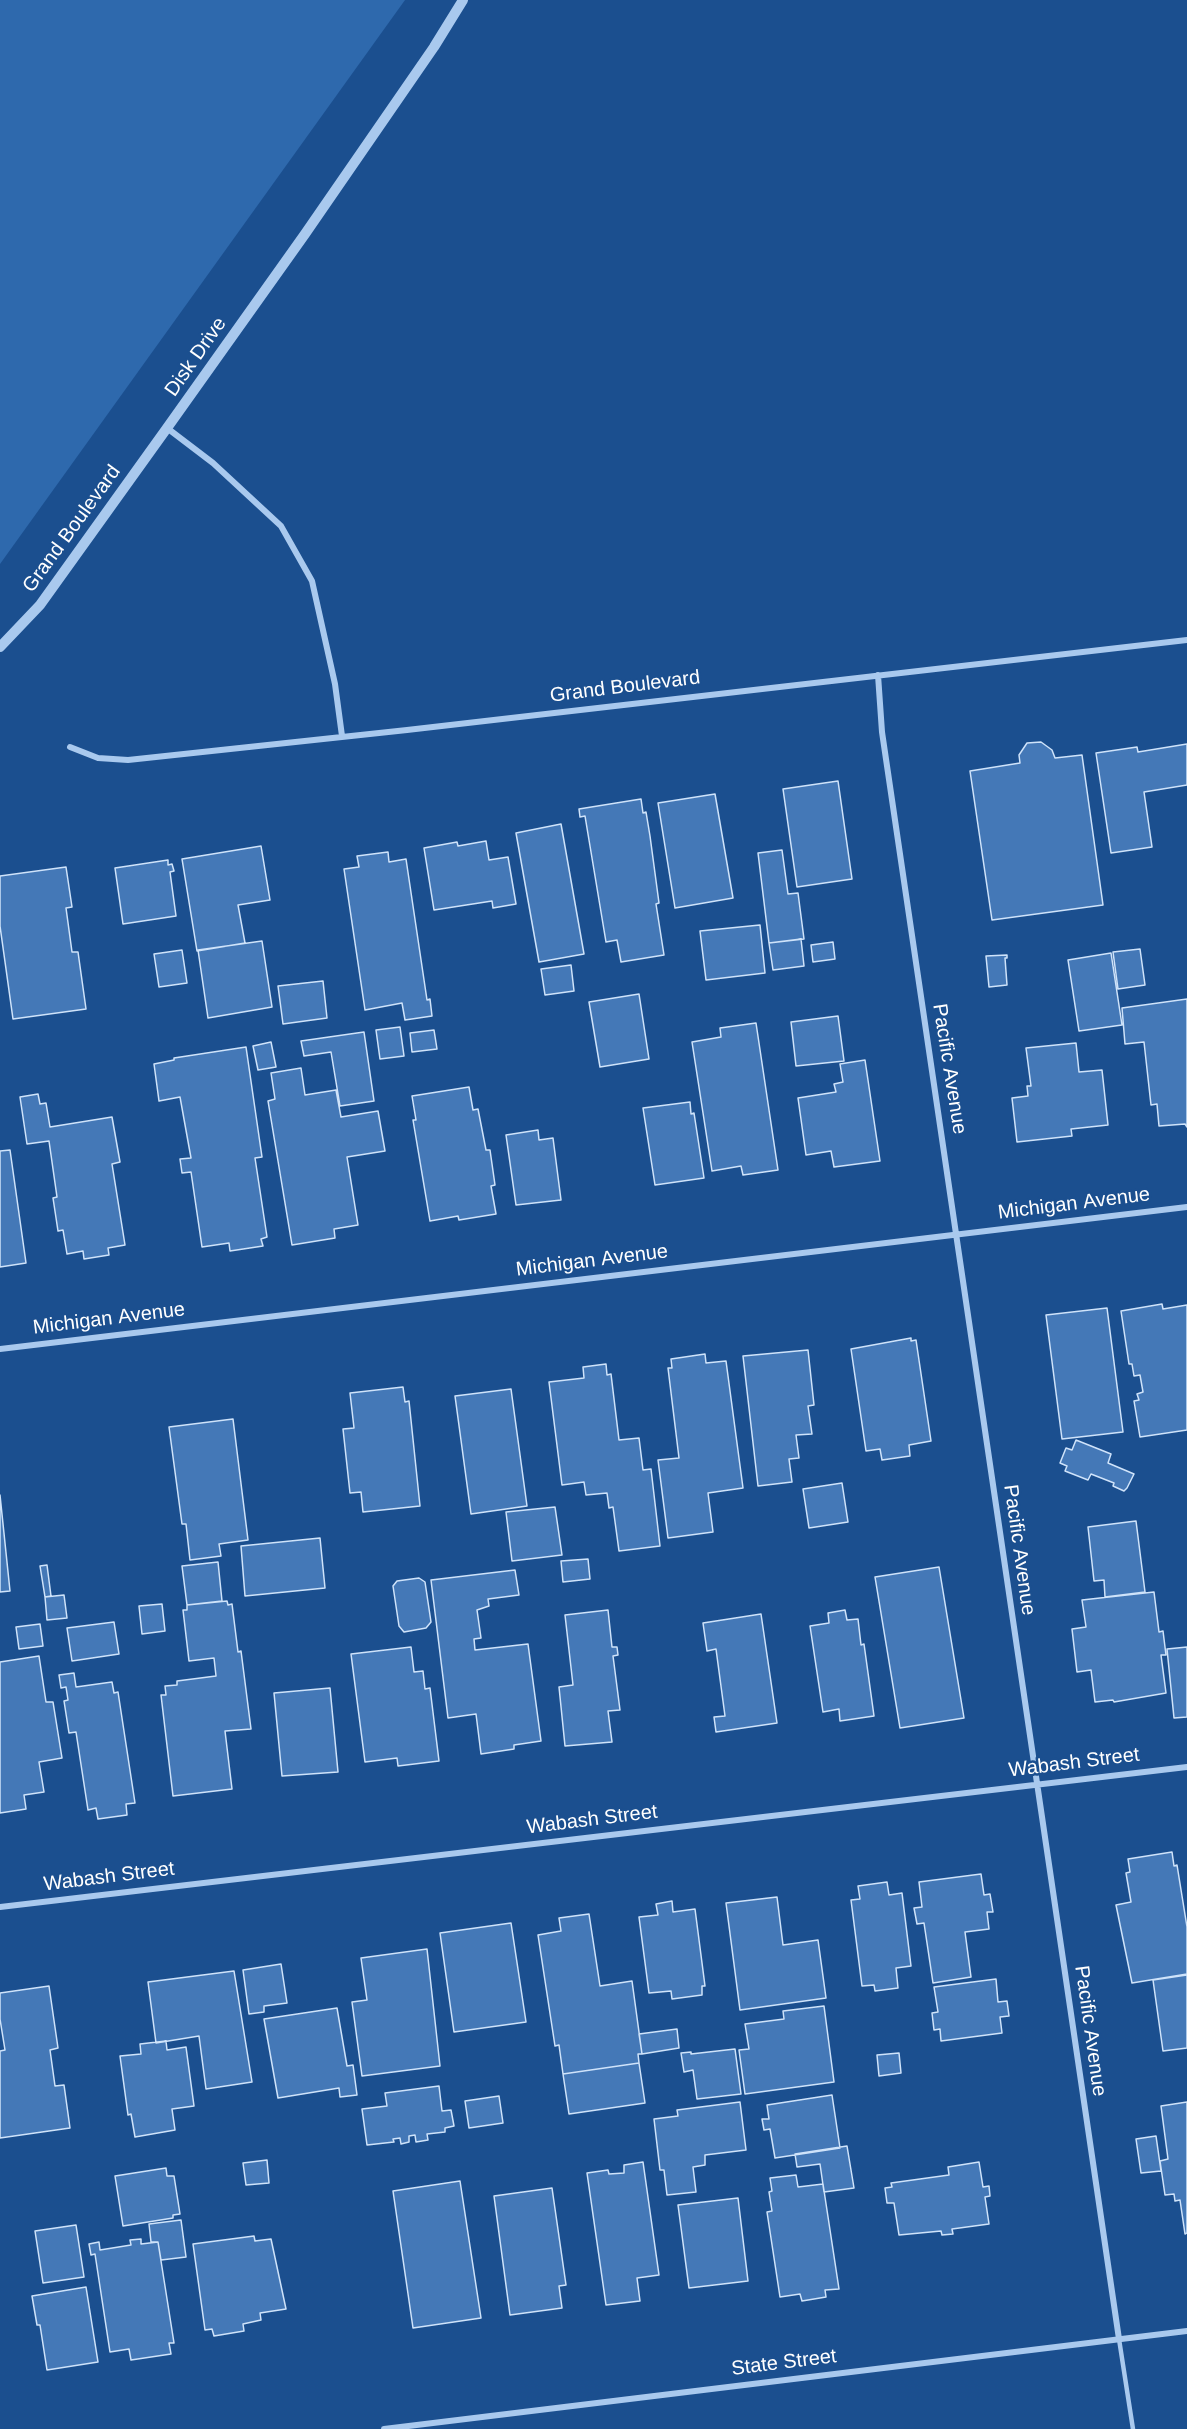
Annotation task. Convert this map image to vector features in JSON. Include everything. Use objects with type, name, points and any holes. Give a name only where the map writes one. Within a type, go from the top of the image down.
[{"type":"street","name":"Disk Drive","points":[[167,428],[305,234],[434,47],[463,0]]},
{"type":"street","name":"Grand Boulevard","points":[[0,647],[40,605],[167,428]]},
{"type":"street","points":[[167,428],[213,463],[281,526],[312,581],[335,684],[342,736]]},
{"type":"street","name":"Grand Boulevard","points":[[69,747],[98,758],[128,760],[1187,640]]},
{"type":"street","name":"Pacific Avenue","points":[[878,675],[884,744],[1119,2339]]},
{"type":"street","name":"Michigan Avenue","points":[[0,1349],[1187,1207]]},
{"type":"street","name":"Wabash Street","points":[[0,1907],[1187,1767]]},
{"type":"street","name":"State Street","points":[[384,2429],[1187,2331]]},
{"type":"lane","name":"Pacific Avenue","points":[[1119,2339],[1133,2429]]},
{"type":"shaded area","points":[[0,0],[405,0],[0,564]]},
{"type":"building","points":[[1041,742],[1052,750],[1055,758],[1082,755],[1103,905],[992,920],[970,771],[1020,763],[1019,755],[1027,743]]},
{"type":"building","points":[[1187,744],[1187,785],[1144,792],[1152,847],[1111,853],[1096,753],[1137,747],[1138,752]]},
{"type":"building","points":[[838,781],[852,879],[797,887],[783,789]]},
{"type":"building","points":[[715,794],[733,898],[675,908],[658,803]]},
{"type":"building","points":[[641,799],[650,836],[659,903],[656,904],[664,955],[621,962],[617,940],[606,942],[585,816],[580,817],[579,809]]},
{"type":"building","points":[[561,824],[584,954],[539,962],[516,833]]},
{"type":"building","points":[[486,841],[489,860],[508,857],[516,904],[493,908],[492,901],[434,910],[424,848],[457,842],[458,846]]},
{"type":"building","points":[[261,846],[270,900],[238,905],[245,943],[197,951],[182,859]]},
{"type":"building","points":[[782,850],[788,894],[798,893],[804,939],[769,943],[758,853]]},
{"type":"building","points":[[388,852],[389,862],[406,859],[427,1000],[430,999],[432,1016],[405,1020],[402,1003],[365,1010],[344,869],[359,867],[357,856]]},
{"type":"building","points":[[168,860],[168,865],[172,864],[174,871],[170,872],[176,916],[123,924],[115,868]]},
{"type":"building","points":[[66,867],[72,907],[66,908],[72,952],[78,952],[86,1009],[13,1019],[0,926],[0,876]]},
{"type":"building","points":[[760,925],[765,973],[706,980],[700,931]]},
{"type":"building","points":[[801,939],[804,966],[773,970],[769,943]]},
{"type":"building","points":[[262,941],[272,1007],[208,1018],[198,950]]},
{"type":"building","points":[[833,942],[835,959],[813,962],[811,945]]},
{"type":"building","points":[[1140,949],[1145,985],[1118,989],[1113,952]]},
{"type":"building","points":[[182,950],[187,983],[159,987],[154,954]]},
{"type":"building","points":[[1111,953],[1122,1025],[1079,1031],[1068,960]]},
{"type":"building","points":[[1007,955],[1005,958],[1007,985],[989,987],[986,956]]},
{"type":"building","points":[[571,965],[574,991],[545,995],[541,969]]},
{"type":"building","points":[[323,981],[327,1018],[283,1024],[278,986]]},
{"type":"building","points":[[639,994],[649,1059],[600,1067],[589,1002]]},
{"type":"building","points":[[1187,999],[1187,1127],[1185,1124],[1159,1126],[1157,1104],[1151,1105],[1144,1042],[1125,1044],[1122,1008]]},
{"type":"building","points":[[838,1016],[844,1061],[796,1066],[791,1022]]},
{"type":"building","points":[[756,1023],[778,1170],[743,1175],[741,1166],[712,1171],[692,1042],[721,1037],[720,1028]]},
{"type":"building","points":[[400,1027],[404,1056],[380,1059],[376,1030]]},
{"type":"building","points":[[434,1030],[437,1049],[412,1052],[410,1033]]},
{"type":"building","points":[[364,1032],[374,1101],[340,1106],[331,1052],[304,1056],[301,1041]]},
{"type":"building","points":[[271,1042],[276,1067],[258,1070],[253,1046]]},
{"type":"building","points":[[1076,1043],[1079,1072],[1102,1070],[1108,1125],[1071,1129],[1072,1136],[1017,1142],[1012,1098],[1028,1096],[1027,1086],[1031,1086],[1026,1048]]},
{"type":"building","points":[[246,1047],[262,1157],[255,1158],[267,1237],[261,1239],[263,1246],[230,1251],[229,1243],[202,1247],[191,1172],[182,1173],[180,1159],[191,1158],[180,1097],[159,1101],[154,1064],[174,1060],[174,1058]]},
{"type":"building","points":[[865,1060],[880,1161],[834,1167],[831,1151],[806,1155],[798,1098],[836,1092],[834,1084],[843,1082],[840,1064]]},
{"type":"building","points":[[301,1068],[305,1095],[336,1090],[341,1117],[378,1111],[385,1151],[347,1157],[358,1225],[334,1229],[335,1238],[292,1245],[268,1101],[275,1099],[271,1073]]},
{"type":"building","points":[[469,1087],[473,1110],[478,1109],[486,1150],[490,1150],[495,1185],[491,1186],[496,1214],[459,1220],[458,1216],[430,1221],[413,1120],[416,1120],[412,1096]]},
{"type":"building","points":[[38,1094],[40,1104],[46,1103],[50,1127],[112,1117],[120,1162],[112,1164],[125,1245],[108,1248],[109,1255],[84,1259],[83,1251],[67,1254],[63,1230],[58,1231],[53,1198],[57,1197],[49,1141],[27,1144],[20,1097]]},
{"type":"building","points":[[690,1102],[691,1114],[694,1113],[704,1178],[655,1185],[643,1108]]},
{"type":"building","points":[[538,1130],[539,1140],[553,1138],[561,1200],[516,1205],[506,1135]]},
{"type":"building","points":[[10,1150],[26,1263],[0,1267],[0,1151]]},
{"type":"building","points":[[1162,1304],[1163,1309],[1187,1305],[1187,1430],[1140,1437],[1134,1401],[1139,1400],[1137,1394],[1143,1392],[1140,1375],[1134,1376],[1132,1364],[1129,1364],[1121,1311]]},
{"type":"building","points":[[1107,1308],[1123,1432],[1062,1439],[1046,1315]]},
{"type":"building","points":[[911,1338],[911,1341],[916,1340],[931,1441],[909,1445],[910,1456],[882,1460],[880,1449],[866,1451],[851,1349]]},
{"type":"building","points":[[808,1350],[814,1405],[808,1406],[812,1434],[796,1435],[799,1458],[789,1459],[792,1482],[758,1486],[743,1356]]},
{"type":"building","points":[[705,1354],[706,1363],[726,1361],[743,1488],[708,1493],[713,1532],[668,1538],[658,1460],[679,1458],[668,1368],[672,1368],[671,1359]]},
{"type":"building","points":[[606,1364],[607,1375],[611,1374],[619,1440],[639,1438],[643,1470],[651,1469],[660,1546],[619,1551],[613,1507],[609,1508],[607,1493],[586,1495],[584,1482],[562,1485],[549,1382],[584,1378],[583,1367]]},
{"type":"building","points":[[403,1387],[405,1402],[409,1401],[420,1506],[363,1512],[361,1492],[350,1493],[343,1429],[354,1428],[350,1393]]},
{"type":"building","points":[[511,1389],[527,1506],[471,1514],[455,1396]]},
{"type":"building","points":[[233,1419],[248,1540],[219,1544],[221,1556],[190,1560],[186,1524],[182,1524],[169,1427]]},
{"type":"building","points":[[1076,1440],[1111,1454],[1108,1463],[1134,1474],[1124,1491],[1113,1486],[1114,1483],[1091,1474],[1088,1480],[1065,1471],[1067,1466],[1060,1463],[1066,1448],[1072,1450]]},
{"type":"building","points":[[842,1483],[848,1522],[809,1528],[803,1489]]},
{"type":"building","points":[[0,1495],[10,1591],[0,1592]]},
{"type":"building","points":[[555,1507],[562,1555],[512,1561],[506,1512]]},
{"type":"building","points":[[1136,1521],[1145,1592],[1105,1597],[1104,1580],[1094,1581],[1088,1527]]},
{"type":"building","points":[[320,1538],[325,1588],[245,1596],[241,1546]]},
{"type":"building","points":[[588,1559],[590,1579],[563,1582],[561,1561]]},
{"type":"building","points":[[218,1562],[222,1601],[187,1605],[182,1566]]},
{"type":"building","points":[[47,1565],[51,1596],[45,1597],[40,1566]]},
{"type":"building","points":[[939,1567],[964,1718],[900,1728],[875,1577]]},
{"type":"building","points":[[515,1570],[519,1595],[488,1599],[489,1606],[477,1610],[481,1638],[474,1639],[475,1650],[528,1644],[541,1741],[514,1745],[514,1749],[481,1754],[476,1714],[448,1718],[431,1580]]},
{"type":"building","points":[[419,1578],[425,1582],[431,1622],[426,1628],[404,1632],[399,1626],[393,1586],[397,1581]]},
{"type":"building","points":[[1154,1592],[1159,1632],[1163,1631],[1166,1655],[1161,1655],[1166,1693],[1114,1702],[1113,1700],[1095,1702],[1091,1670],[1077,1672],[1072,1629],[1086,1627],[1082,1600]]},
{"type":"building","points":[[64,1595],[67,1618],[47,1620],[45,1597]]},
{"type":"building","points":[[227,1601],[228,1605],[232,1604],[238,1652],[241,1651],[251,1729],[225,1731],[232,1789],[173,1796],[161,1695],[166,1695],[165,1686],[177,1685],[177,1681],[216,1676],[214,1658],[189,1661],[183,1610],[187,1610],[187,1605]]},
{"type":"building","points":[[162,1604],[165,1631],[142,1634],[139,1606]]},
{"type":"building","points":[[608,1610],[612,1647],[617,1647],[618,1655],[613,1656],[620,1710],[608,1711],[612,1742],[565,1746],[559,1687],[573,1685],[565,1615]]},
{"type":"building","points":[[845,1610],[847,1620],[858,1619],[861,1645],[864,1644],[874,1716],[840,1721],[839,1709],[823,1712],[810,1626],[829,1623],[828,1613]]},
{"type":"building","points":[[761,1614],[777,1723],[716,1732],[714,1717],[725,1716],[716,1649],[707,1651],[703,1623]]},
{"type":"building","points":[[114,1622],[119,1654],[72,1661],[67,1628]]},
{"type":"building","points":[[40,1624],[43,1646],[19,1649],[16,1627]]},
{"type":"building","points":[[411,1647],[414,1672],[423,1671],[425,1689],[430,1688],[439,1761],[398,1766],[397,1758],[365,1762],[351,1654]]},
{"type":"building","points":[[1187,1647],[1187,1717],[1174,1718],[1167,1649]]},
{"type":"building","points":[[39,1656],[46,1702],[53,1702],[62,1758],[39,1762],[44,1792],[24,1795],[26,1809],[0,1813],[0,1662]]},
{"type":"building","points":[[74,1673],[76,1687],[112,1682],[114,1693],[118,1692],[135,1803],[126,1804],[127,1815],[98,1819],[96,1808],[88,1810],[76,1732],[69,1733],[64,1701],[68,1700],[66,1687],[61,1688],[59,1675]]},
{"type":"building","points":[[330,1688],[338,1772],[282,1776],[274,1693]]},
{"type":"building","points":[[1172,1852],[1174,1866],[1177,1865],[1187,1927],[1187,1974],[1132,1983],[1116,1905],[1131,1902],[1126,1873],[1130,1872],[1128,1859]]},
{"type":"building","points":[[981,1874],[984,1895],[990,1894],[993,1912],[987,1912],[989,1929],[965,1932],[971,1977],[933,1983],[924,1923],[917,1924],[914,1908],[922,1907],[919,1882]]},
{"type":"building","points":[[887,1882],[889,1895],[902,1893],[911,1966],[896,1968],[898,1988],[875,1991],[874,1985],[862,1986],[851,1900],[860,1899],[858,1886]]},
{"type":"building","points":[[777,1897],[783,1945],[818,1940],[826,1998],[740,2010],[726,1903]]},
{"type":"building","points":[[672,1901],[673,1912],[695,1909],[705,1986],[702,1986],[702,1995],[672,1999],[671,1991],[649,1993],[639,1917],[658,1915],[656,1904]]},
{"type":"building","points":[[589,1914],[600,1986],[632,1981],[642,2054],[638,2054],[639,2063],[563,2074],[559,2045],[555,2046],[538,1935],[561,1931],[559,1918]]},
{"type":"building","points":[[511,1923],[526,2022],[454,2032],[440,1933]]},
{"type":"building","points":[[427,1949],[440,2066],[362,2076],[352,2002],[367,2000],[361,1958]]},
{"type":"building","points":[[281,1964],[287,2003],[264,2006],[264,2012],[249,2014],[243,1970]]},
{"type":"building","points":[[234,1971],[252,2082],[206,2089],[199,2036],[156,2043],[148,1982]]},
{"type":"building","points":[[1187,1975],[1187,2048],[1163,2051],[1153,1980]]},
{"type":"building","points":[[996,1979],[998,2002],[1007,2001],[1009,2016],[1000,2017],[1002,2033],[941,2041],[940,2029],[934,2030],[932,2013],[938,2012],[934,1987]]},
{"type":"building","points":[[49,1986],[58,2048],[50,2050],[55,2086],[64,2085],[70,2128],[0,2138],[0,2051],[5,2050],[0,2019],[0,1993]]},
{"type":"building","points":[[824,2006],[834,2082],[745,2094],[739,2050],[749,2049],[745,2024],[784,2019],[783,2011]]},
{"type":"building","points":[[337,2008],[347,2066],[353,2065],[357,2095],[340,2097],[339,2088],[278,2098],[264,2019]]},
{"type":"building","points":[[677,2029],[679,2048],[642,2054],[639,2034]]},
{"type":"building","points":[[166,2041],[167,2050],[186,2047],[194,2106],[172,2109],[175,2130],[135,2137],[131,2114],[128,2115],[120,2056],[141,2054],[140,2044]]},
{"type":"building","points":[[735,2049],[741,2094],[697,2099],[693,2070],[684,2072],[681,2053]]},
{"type":"building","points":[[899,2053],[901,2073],[879,2076],[877,2055]]},
{"type":"building","points":[[639,2063],[645,2103],[569,2114],[563,2074]]},
{"type":"building","points":[[439,2086],[442,2111],[451,2110],[454,2126],[445,2128],[445,2132],[427,2134],[428,2140],[416,2142],[415,2135],[409,2136],[409,2142],[401,2144],[400,2138],[393,2139],[394,2142],[367,2145],[362,2109],[387,2106],[385,2093]]},
{"type":"building","points":[[832,2095],[840,2148],[775,2158],[770,2129],[764,2130],[762,2119],[769,2119],[767,2105]]},
{"type":"building","points":[[499,2096],[503,2123],[469,2128],[465,2101]]},
{"type":"building","points":[[740,2102],[746,2150],[705,2155],[705,2165],[693,2167],[696,2192],[667,2195],[664,2170],[660,2170],[654,2119],[678,2116],[677,2110]]},
{"type":"building","points":[[1187,2102],[1187,2233],[1185,2234],[1180,2200],[1175,2201],[1174,2194],[1165,2195],[1160,2161],[1168,2159],[1161,2106]]},
{"type":"building","points":[[1156,2136],[1161,2171],[1141,2173],[1136,2139]]},
{"type":"building","points":[[847,2146],[854,2188],[824,2192],[820,2164],[797,2167],[795,2154]]},
{"type":"building","points":[[267,2160],[269,2183],[246,2185],[243,2163]]},
{"type":"building","points":[[643,2162],[659,2275],[637,2278],[640,2301],[606,2305],[587,2173],[608,2170],[609,2174],[624,2173],[624,2165]]},
{"type":"building","points":[[979,2162],[983,2187],[989,2186],[990,2196],[985,2197],[989,2224],[952,2229],[953,2234],[942,2235],[941,2231],[899,2235],[894,2203],[887,2203],[885,2188],[892,2187],[891,2183],[949,2175],[948,2167]]},
{"type":"building","points":[[166,2168],[167,2176],[174,2176],[180,2214],[173,2215],[173,2218],[123,2226],[115,2176]]},
{"type":"building","points":[[796,2175],[798,2187],[823,2184],[839,2289],[825,2290],[826,2297],[802,2301],[800,2294],[780,2297],[767,2212],[772,2211],[769,2192],[772,2191],[770,2178]]},
{"type":"building","points":[[460,2181],[481,2318],[413,2328],[393,2191]]},
{"type":"building","points":[[552,2188],[566,2285],[559,2286],[562,2308],[510,2315],[494,2196]]},
{"type":"building","points":[[738,2198],[748,2281],[689,2288],[678,2205]]},
{"type":"building","points":[[181,2220],[186,2257],[161,2260],[158,2242],[151,2242],[149,2224]]},
{"type":"building","points":[[76,2225],[84,2277],[43,2283],[35,2231]]},
{"type":"building","points":[[254,2236],[255,2241],[271,2239],[286,2309],[260,2313],[261,2320],[243,2324],[244,2331],[214,2336],[212,2329],[205,2330],[193,2244]]},
{"type":"building","points":[[141,2239],[141,2244],[158,2242],[174,2343],[169,2343],[171,2354],[131,2360],[129,2349],[110,2352],[95,2254],[91,2255],[89,2244],[99,2242],[100,2250],[131,2245],[130,2240]]},
{"type":"building","points":[[86,2287],[98,2362],[47,2370],[40,2325],[37,2325],[32,2296]]}]
